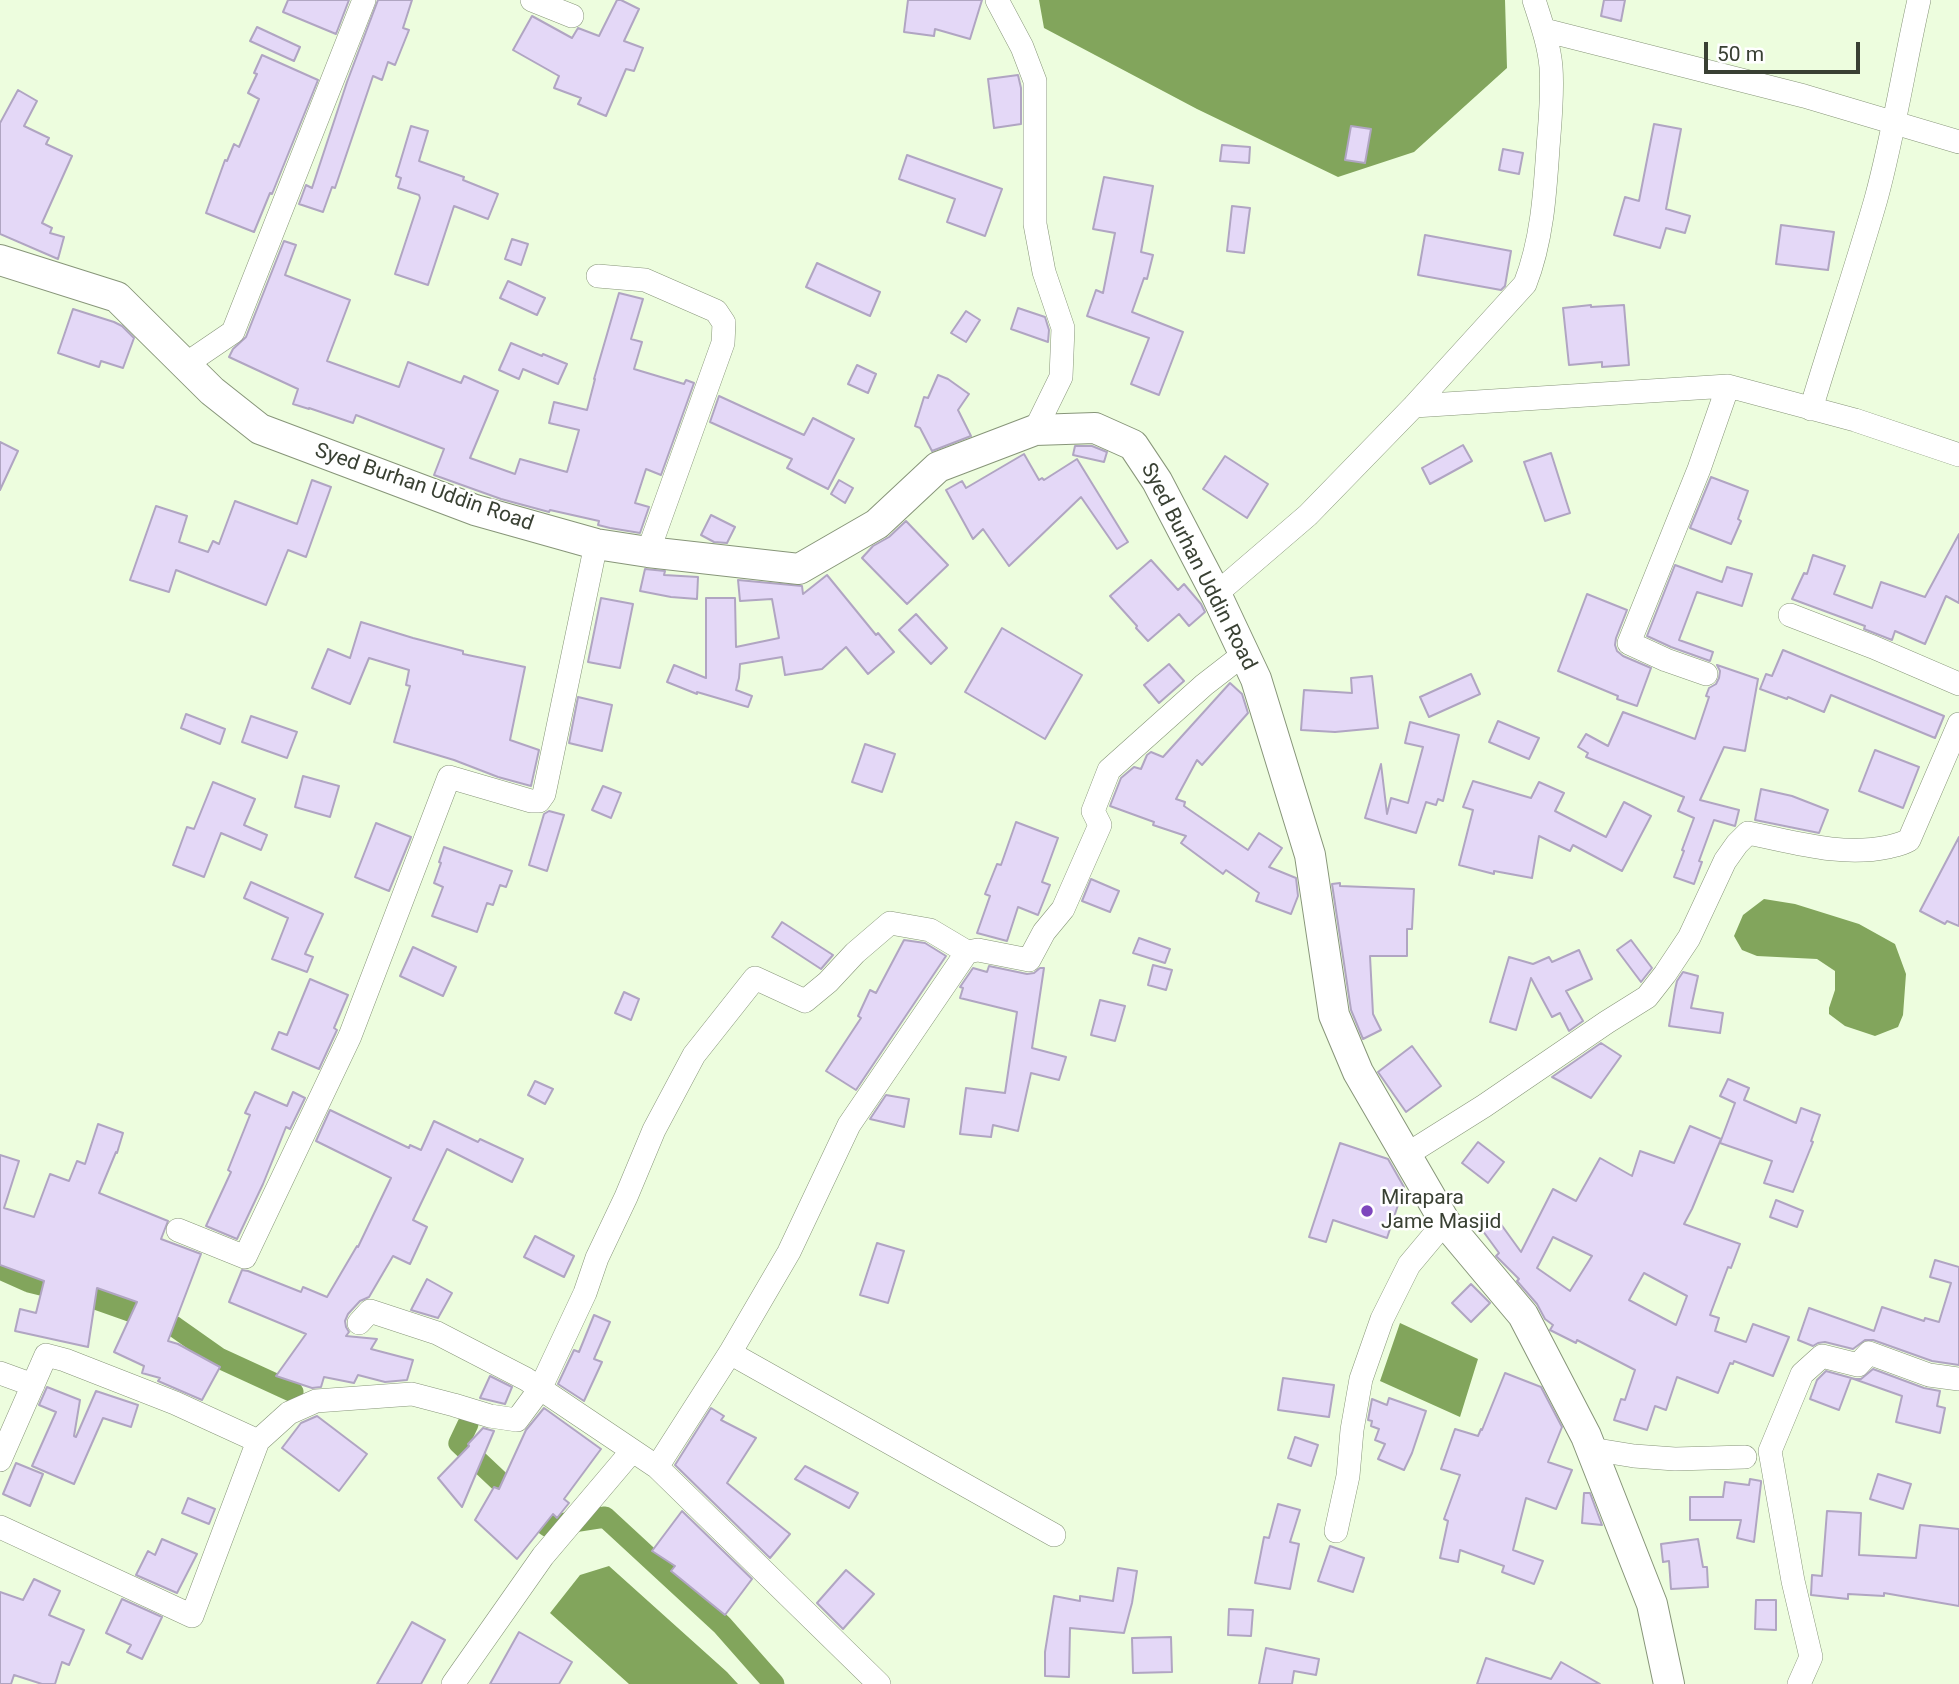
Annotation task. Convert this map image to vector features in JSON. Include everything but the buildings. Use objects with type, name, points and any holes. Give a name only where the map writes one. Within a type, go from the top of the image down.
[{"type":"street","points":[[186,364],[233,332],[364,0]]},
{"type":"street","points":[[532,0],[572,16]]},
{"type":"street","points":[[997,0],[1022,47],[1035,81],[1035,224],[1044,272],[1063,328],[1060,377],[1035,430]]},
{"type":"street","points":[[1216,594],[1308,515],[1525,284],[1539,236],[1551,106],[1551,67],[1544,30],[1534,0]]},
{"type":"street","points":[[1811,409],[1876,198],[1919,0]]},
{"type":"street","points":[[1544,30],[1804,96],[1959,142]]},
{"type":"street","name":"Syed Burhan Uddin Road","points":[[0,260],[117,297],[212,391],[260,429],[475,510],[596,544],[799,569],[877,524],[938,467],[1035,430],[1095,428],[1133,445],[1157,481],[1216,594],[1256,679],[1310,855],[1334,1015],[1358,1072],[1445,1222],[1523,1315],[1586,1436],[1652,1604],[1669,1684]]},
{"type":"street","points":[[598,276],[645,280],[716,311],[724,323],[723,343],[648,552]]},
{"type":"street","points":[[1413,406],[1728,386],[1855,420],[1959,455]]},
{"type":"street","points":[[1706,674],[1629,643],[1699,469],[1728,386]]},
{"type":"street","points":[[178,1230],[245,1257],[350,1036],[449,777],[531,801],[539,801],[544,794],[596,544]]},
{"type":"street","points":[[1790,615],[1959,684]]},
{"type":"street","points":[[0,1527],[192,1616],[258,1441],[289,1413],[316,1401],[412,1394],[490,1416],[517,1420],[540,1389],[585,1293],[597,1258],[654,1130],[694,1055],[755,978],[806,1001],[890,923],[930,930],[967,951],[978,950],[1029,960],[1044,932],[1063,909],[1100,825],[1093,811],[1109,770],[1204,685],[1244,654]]},
{"type":"street","points":[[1406,1155],[1647,997],[1689,938],[1725,861],[1748,833],[1832,850],[1868,851],[1903,844],[1909,839],[1959,724]]},
{"type":"street","points":[[657,1467],[730,1353],[789,1252],[849,1125],[967,951]]},
{"type":"street","points":[[1336,1531],[1348,1476],[1352,1430],[1361,1379],[1382,1319],[1409,1265],[1445,1222]]},
{"type":"street","points":[[359,1323],[370,1311],[437,1333],[526,1379],[657,1467],[879,1684]]},
{"type":"street","points":[[730,1353],[1054,1535]]},
{"type":"street","points":[[1799,1684],[1811,1657],[1793,1581],[1770,1451],[1802,1374],[1822,1356],[1858,1365],[1869,1353],[1928,1375],[1959,1380]]},
{"type":"street","points":[[0,1460],[46,1355],[175,1402],[258,1441]]},
{"type":"street","points":[[0,1373],[33,1385]]},
{"type":"street","points":[[1591,1449],[1675,1459],[1745,1457]]},
{"type":"street","points":[[453,1684],[543,1556],[632,1451]]},
{"type":"shaded area","points":[[1039,0],[1505,0],[1507,68],[1414,152],[1338,177],[1197,109],[1044,28]]},
{"type":"shaded area","points":[[1764,899],[1795,904],[1859,924],[1895,944],[1906,974],[1903,1015],[1898,1027],[1875,1036],[1845,1026],[1829,1014],[1835,990],[1835,971],[1817,959],[1757,956],[1742,950],[1734,936],[1743,915]]},
{"type":"shaded area","points":[[1400,1323],[1478,1359],[1460,1417],[1380,1381]]},
{"type":"shaded area","points":[[609,1566],[738,1684],[629,1684],[550,1613],[580,1575]]},
{"type":"waterway","points":[[0,1269],[29,1282],[90,1297],[175,1327],[219,1358],[293,1392]]},
{"type":"waterway","points":[[468,1424],[459,1443],[547,1526],[605,1517],[722,1625],[774,1684]]},
{"type":"place","name":"Mirapara Jame Masjid","points":[[1367,1211]]}]
